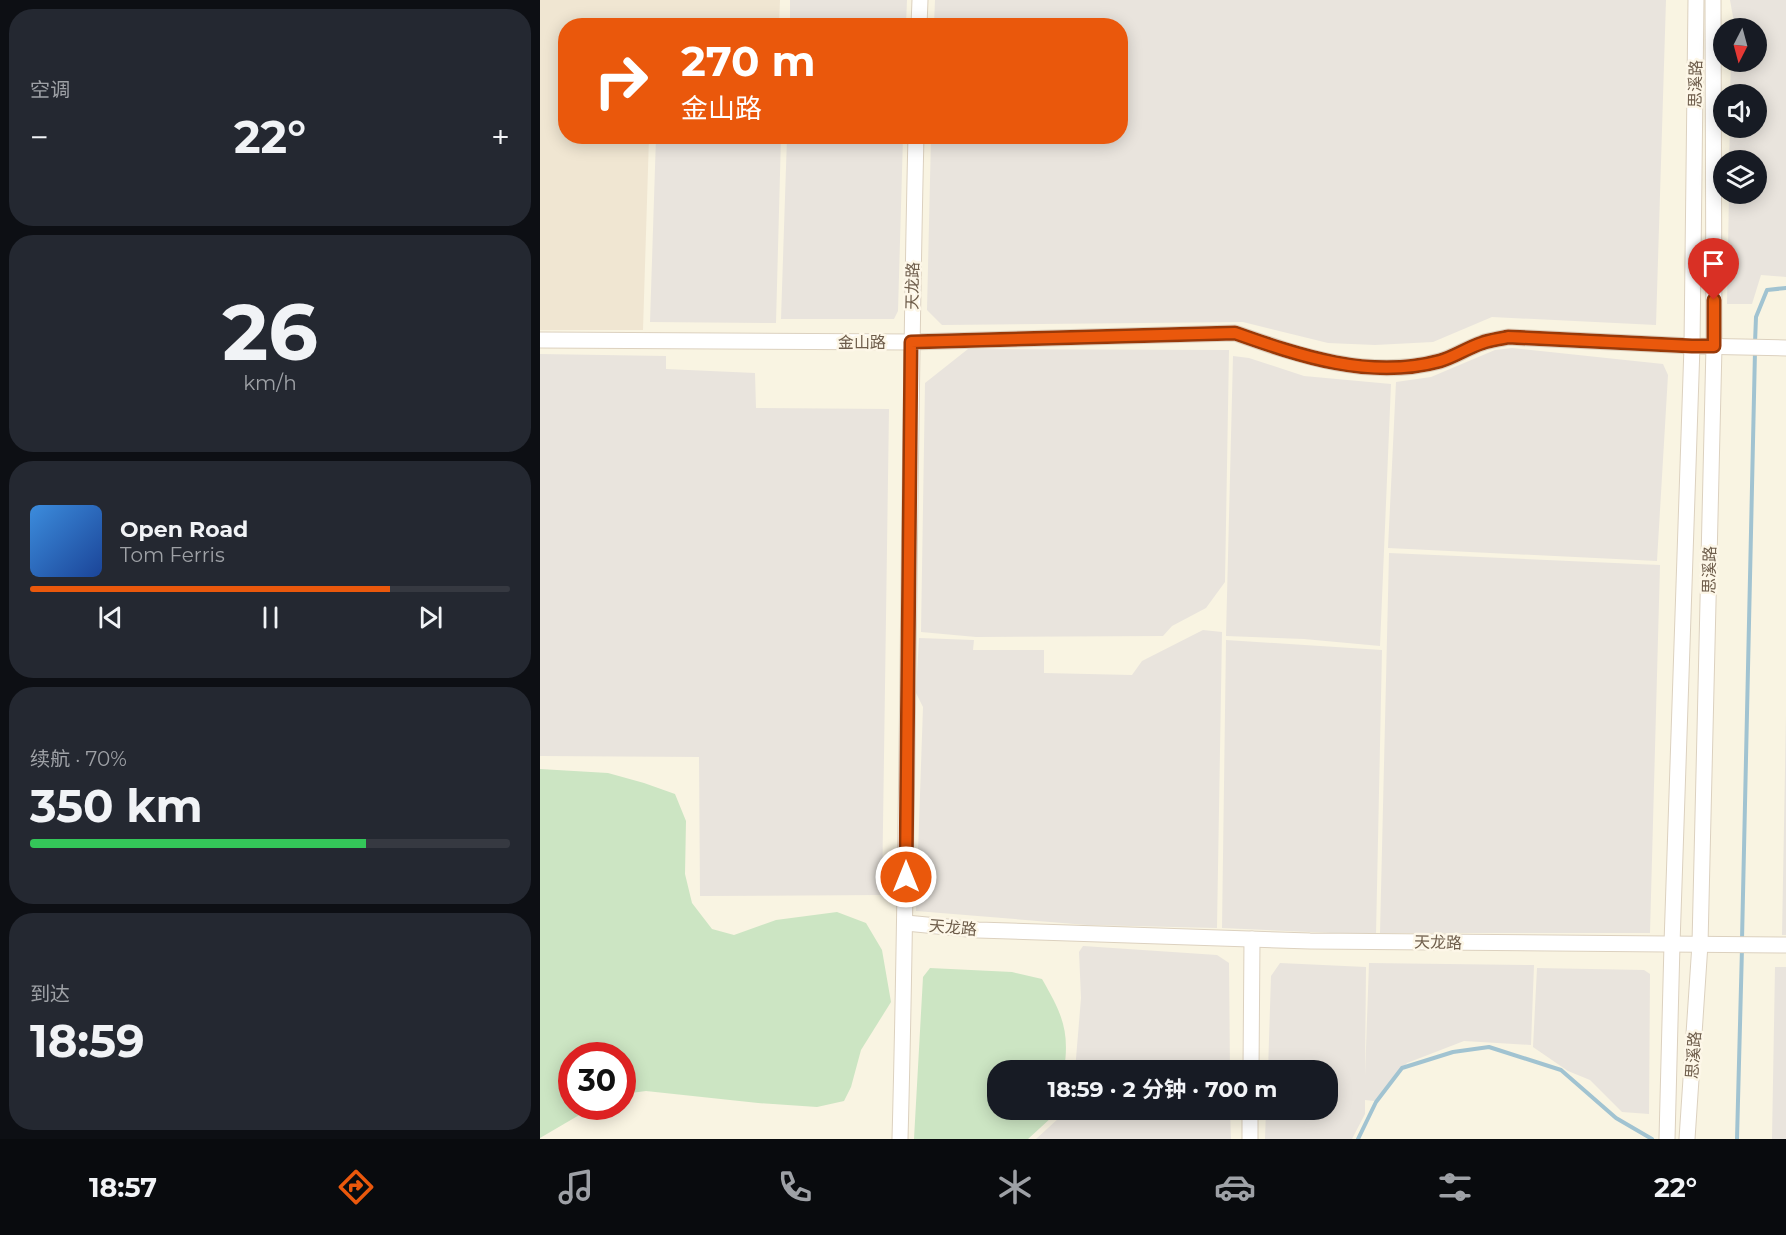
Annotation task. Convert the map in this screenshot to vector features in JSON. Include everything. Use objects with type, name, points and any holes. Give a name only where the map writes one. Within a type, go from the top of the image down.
[{"type":"street","points":[[919,18],[920,0]]},
{"type":"street","name":"思溪路","points":[[1667,1139],[1692,346],[1696,0]]},
{"type":"street","name":"思溪路","points":[[1687,1139],[1700,944],[1714,346],[1713,0]]},
{"type":"street","name":"天龙路","points":[[916,144],[911,342],[906,923],[978,930],[1252,939],[1786,945]]},
{"type":"street","name":"金山路","points":[[540,340],[911,342],[1235,333],[1284,350],[1339,364],[1392,369],[1440,361],[1483,343],[1508,337],[1786,348]]},
{"type":"street","points":[[900,1139],[906,923]]},
{"type":"street","points":[[1251,1060],[1252,939]]},
{"type":"street","points":[[1250,1120],[1250,1139]]},
{"type":"shaded area","points":[[540,0],[780,0],[779,18],[558,18],[558,144],[649,144],[643,330],[540,330]]},
{"type":"shaded area","points":[[790,0],[907,0],[906,18],[790,18]]},
{"type":"shaded area","points":[[935,0],[1666,0],[1656,325],[1492,317],[1433,342],[1375,345],[1328,343],[1243,322],[942,325],[927,310],[931,144],[1128,144],[1128,18],[934,18]]},
{"type":"shaded area","points":[[1730,0],[1786,0],[1786,277],[1761,275],[1752,304],[1727,304],[1729,204],[1767,204],[1767,150],[1729,150],[1730,138],[1767,138],[1767,84],[1730,84],[1731,72],[1767,72],[1767,18],[1733,18]]},
{"type":"shaded area","points":[[656,144],[781,144],[776,323],[650,322]]},
{"type":"shaded area","points":[[787,144],[903,144],[898,311],[894,319],[781,319]]},
{"type":"shaded area","points":[[1512,348],[1663,364],[1668,375],[1657,561],[1388,548],[1396,382],[1431,377],[1495,350]]},
{"type":"shaded area","points":[[968,349],[1229,350],[1225,582],[1206,608],[1172,626],[1163,636],[976,637],[921,632],[925,383]]},
{"type":"shaded area","points":[[540,354],[666,356],[666,369],[755,373],[756,408],[889,409],[882,895],[700,896],[699,757],[540,756]]},
{"type":"shaded area","points":[[1233,356],[1249,358],[1304,376],[1391,384],[1380,646],[1304,639],[1226,636]]},
{"type":"shaded area","points":[[1389,553],[1660,565],[1650,933],[1380,933]]},
{"type":"shaded area","points":[[1203,630],[1222,632],[1217,928],[1087,925],[916,911],[923,707],[916,693],[919,638],[974,640],[973,650],[1044,650],[1044,673],[1132,675],[1142,661]]},
{"type":"shaded area","points":[[1226,640],[1382,650],[1376,935],[1222,928]]},
{"type":"shaded area","points":[[1786,715],[1786,935],[1782,935]]},
{"type":"shaded area","points":[[1083,946],[1217,955],[1229,963],[1230,1060],[1076,1060],[1081,998],[1079,952]]},
{"type":"shaded area","points":[[1280,963],[1366,967],[1365,1076],[1369,963],[1534,965],[1531,1045],[1464,1041],[1407,1063],[1374,1101],[1365,1100],[1365,1114],[1352,1139],[1265,1139],[1266,1120],[1338,1120],[1338,1060],[1268,1060],[1271,976]]},
{"type":"shaded area","points":[[1775,967],[1786,967],[1786,1139],[1772,1139]]},
{"type":"shaded area","points":[[1537,968],[1644,970],[1650,974],[1649,1114],[1622,1112],[1590,1080],[1568,1071],[1533,1047]]},
{"type":"shaded area","points":[[1057,1120],[1230,1120],[1231,1139],[1036,1139]]},
{"type":"green space","points":[[540,769],[608,773],[675,794],[686,821],[685,874],[692,903],[712,929],[734,935],[776,920],[837,912],[866,923],[882,950],[891,1002],[861,1050],[851,1087],[844,1101],[817,1107],[646,1091],[636,1092],[636,1042],[558,1042],[558,1120],[571,1120],[540,1138]]},
{"type":"green space","points":[[930,968],[1012,972],[1042,979],[1055,1002],[1063,1023],[1066,1060],[987,1060],[987,1120],[1049,1120],[1028,1139],[914,1139],[923,977]]},
{"type":"waterway","points":[[1755,343],[1756,317],[1767,290],[1786,288]]},
{"type":"waterway","points":[[1742,940],[1755,351]]},
{"type":"waterway","points":[[1737,1139],[1742,948]]},
{"type":"waterway","points":[[1358,1139],[1376,1102],[1402,1068],[1453,1052],[1489,1047],[1561,1070],[1616,1118],[1652,1139]]},
{"type":"route","points":[[906,877],[911,342],[1235,333],[1284,350],[1339,364],[1392,369],[1440,361],[1483,343],[1508,337],[1714,346],[1714,300]]}]
